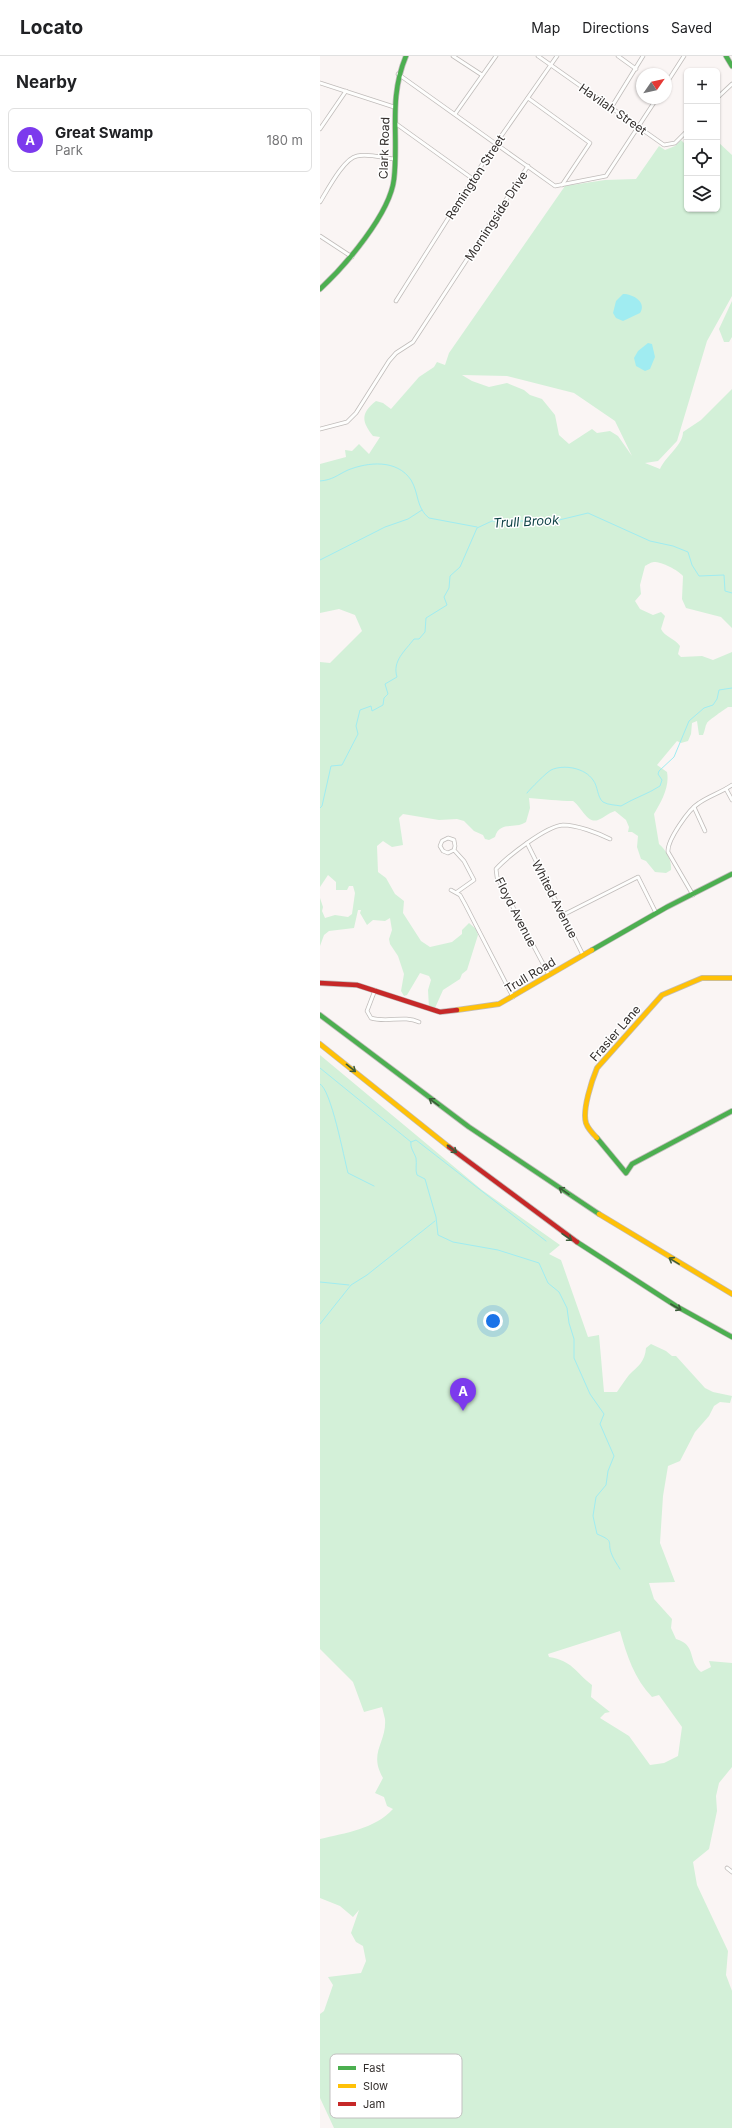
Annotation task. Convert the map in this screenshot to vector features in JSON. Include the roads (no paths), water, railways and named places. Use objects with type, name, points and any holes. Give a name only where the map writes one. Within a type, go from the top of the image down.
[{"type":"main road","name":"Clark Road","points":[[320,289],[352,258],[392,192],[395,84],[406,56]]},
{"type":"main road","points":[[726,56],[732,66]]},
{"type":"main road","name":"Trull Road","points":[[320,983],[346,984],[375,990],[426,1009],[444,1012],[495,1005],[513,997],[583,954],[656,913],[732,874]]},
{"type":"main road","name":"Frasier Lane","points":[[732,978],[702,978],[666,992],[597,1068],[592,1080],[586,1111],[586,1122],[590,1130],[626,1173],[632,1164],[732,1111]]},
{"type":"main road","points":[[320,1014],[396,1074],[475,1132],[623,1230],[732,1294]]},
{"type":"main road","points":[[320,1044],[502,1189],[562,1234],[646,1289],[732,1337]]},
{"type":"street","points":[[453,56],[482,75]]},
{"type":"street","points":[[455,114],[496,56]]},
{"type":"street","name":"Havilah Street","points":[[538,56],[666,146],[674,143],[684,134]]},
{"type":"street","name":"Remington Street","points":[[396,301],[496,144],[557,56]]},
{"type":"street","points":[[611,108],[636,69],[618,56]]},
{"type":"street","points":[[637,68],[643,56]]},
{"type":"street","points":[[672,75],[684,56]]},
{"type":"street","points":[[398,74],[555,186],[606,176],[653,104]]},
{"type":"street","points":[[320,83],[395,107]]},
{"type":"street","points":[[720,95],[732,84]]},
{"type":"street","points":[[320,129],[346,91]]},
{"type":"street","points":[[528,98],[590,143],[562,185]]},
{"type":"street","points":[[395,123],[473,179]]},
{"type":"street","points":[[320,202],[346,163],[353,156],[364,155],[394,159]]},
{"type":"street","name":"Morningside Drive","points":[[320,429],[347,422],[356,413],[389,361],[396,353],[413,342],[528,166]]},
{"type":"street","points":[[320,236],[352,258]]},
{"type":"street","points":[[693,895],[668,851],[671,839],[694,807],[732,785]]},
{"type":"street","points":[[726,789],[732,800]]},
{"type":"street","points":[[694,807],[705,831]]},
{"type":"street","points":[[527,843],[553,828],[564,825],[610,840]]},
{"type":"street","points":[[446,838],[452,839],[455,844],[454,850],[448,853],[443,851],[440,846],[442,841],[446,838]]},
{"type":"street","name":"Floyd Avenue","points":[[527,843],[509,856],[496,869],[497,877],[549,975]]},
{"type":"street","name":"Whited Avenue","points":[[527,843],[583,954]]},
{"type":"street","points":[[454,850],[464,861],[474,880],[457,892]]},
{"type":"street","points":[[564,915],[638,877],[656,913]]},
{"type":"street","points":[[451,890],[457,892],[465,904],[513,997]]},
{"type":"street","points":[[375,990],[368,1011],[371,1018],[386,1020],[411,1018],[419,1022]]},
{"type":"street","points":[[727,1868],[732,1872]]},
{"type":"water","points":[[623,294],[631,295],[638,299],[642,305],[642,309],[640,313],[623,321],[616,318],[613,313],[616,301]]},
{"type":"water","points":[[648,343],[652,344],[655,357],[650,369],[645,371],[636,366],[634,358],[638,351]]},
{"type":"waterway","points":[[320,481],[332,478],[348,470],[364,465],[390,465],[398,468],[411,480],[422,510],[429,518],[477,527]]},
{"type":"waterway","points":[[320,560],[385,527],[408,519],[422,510]]},
{"type":"waterway","name":"Trull Brook","points":[[320,808],[322,806],[331,766],[342,765],[358,734],[356,726],[360,710],[371,706],[372,711],[383,705],[384,698],[388,694],[385,684],[397,677],[396,666],[400,656],[414,639],[419,639],[425,632],[426,618],[447,605],[444,597],[449,588],[450,576],[460,567],[477,528],[492,521],[555,521],[588,513],[650,541],[673,546],[688,552],[692,565],[699,576],[724,575],[725,591],[732,593]]},
{"type":"waterway","points":[[527,793],[549,771],[562,767],[574,768],[589,776],[595,782],[601,800],[607,804],[621,806],[651,791],[660,786],[662,780],[658,774],[659,771],[674,757],[689,721],[704,708],[713,705],[717,699],[719,690],[732,688]]},
{"type":"waterway","points":[[320,1068],[411,1142],[416,1158],[416,1173],[425,1179],[436,1217],[438,1235],[453,1242],[498,1250],[539,1263],[548,1283],[559,1292],[567,1308],[569,1323],[574,1339],[574,1358],[590,1394],[604,1414],[600,1424],[614,1456],[608,1471],[606,1485],[596,1497],[593,1516],[597,1534],[609,1540],[610,1550],[620,1569]]},
{"type":"waterway","name":"Trull Brook","points":[[320,1084],[324,1089],[333,1110],[348,1173],[374,1186]]},
{"type":"waterway","points":[[411,1142],[416,1140],[546,1241]]},
{"type":"waterway","points":[[320,1324],[351,1285],[367,1275],[435,1221]]},
{"type":"waterway","points":[[320,1282],[349,1285]]},
{"type":"place","name":"Great Swamp","points":[[463,1411]]}]
